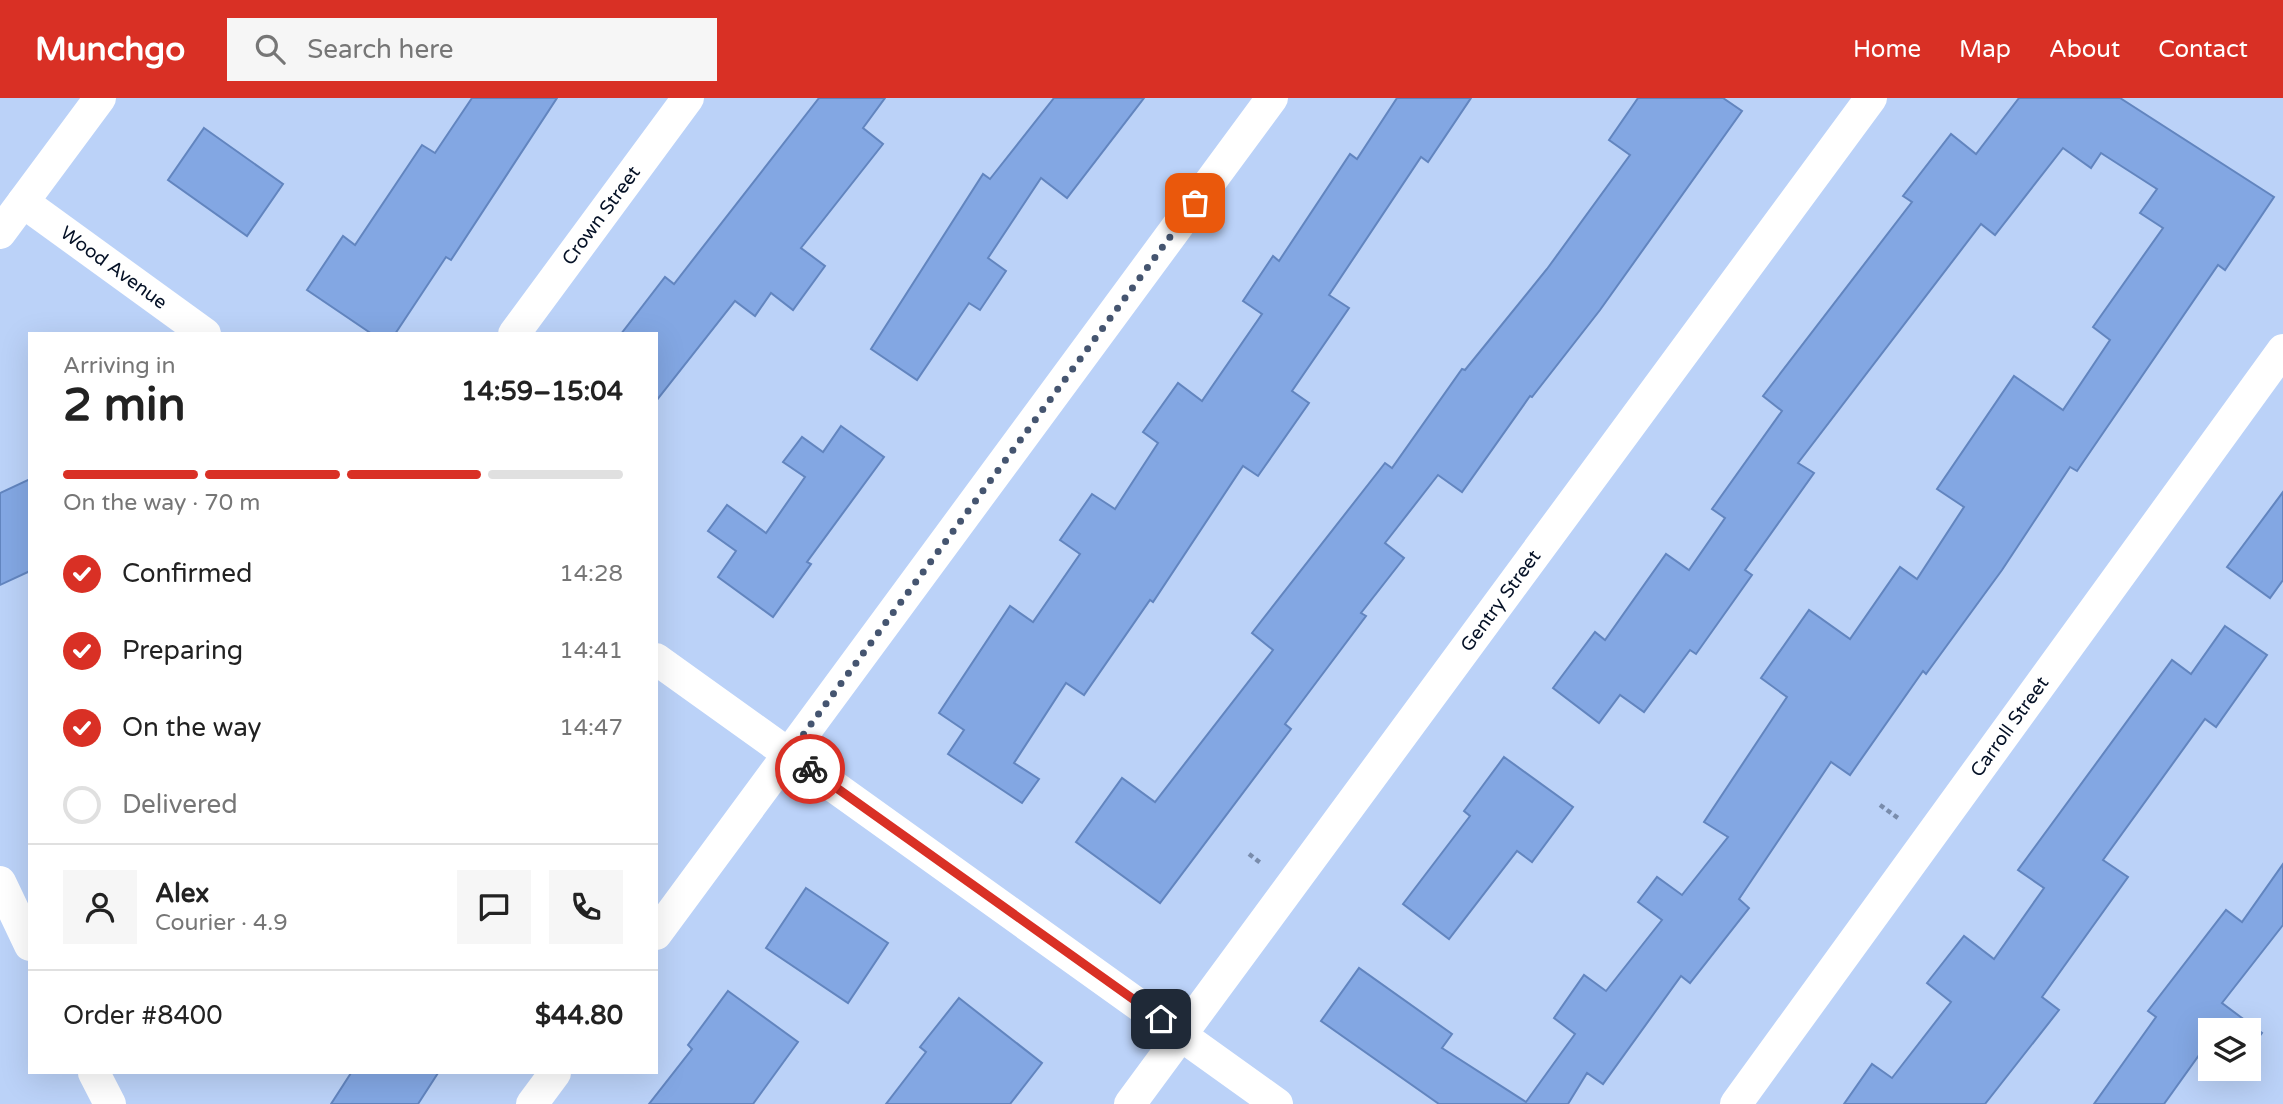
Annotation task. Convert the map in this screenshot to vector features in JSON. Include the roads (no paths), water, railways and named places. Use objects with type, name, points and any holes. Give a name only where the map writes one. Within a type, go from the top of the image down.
[{"type":"street","points":[[0,233],[100,98]]},
{"type":"street","name":"Crown Street","points":[[515,332],[688,98]]},
{"type":"street","points":[[658,931],[1272,98]]},
{"type":"street","name":"Gentry Street","points":[[1130,1104],[1871,98]]},
{"type":"street","name":"Wood Avenue","points":[[23,202],[202,332]]},
{"type":"street","name":"Carroll Street","points":[[1736,1104],[2283,350]]},
{"type":"street","points":[[658,660],[1277,1104]]},
{"type":"street","points":[[0,882],[28,941]]},
{"type":"street","points":[[95,1074],[110,1104]]},
{"type":"street","points":[[532,1104],[554,1074]]}]
